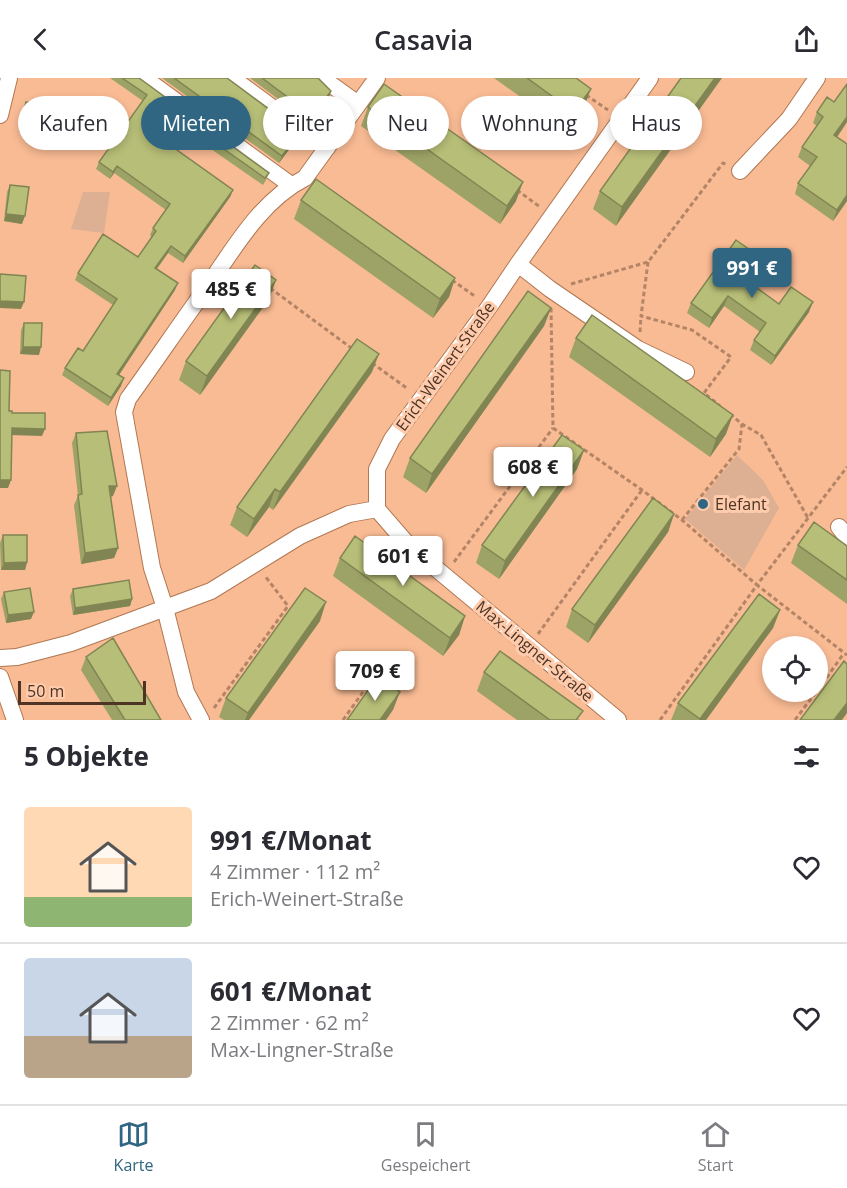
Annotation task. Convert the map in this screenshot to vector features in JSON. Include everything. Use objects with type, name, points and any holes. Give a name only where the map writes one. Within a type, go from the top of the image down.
[{"type":"street","points":[[0,115],[9,78]]},
{"type":"street","points":[[144,78],[298,182]]},
{"type":"street","points":[[232,78],[263,101]]},
{"type":"street","points":[[322,78],[358,104]]},
{"type":"street","points":[[355,108],[377,78]]},
{"type":"street","name":"Erich-Weinert-Straße","points":[[638,96],[650,78]]},
{"type":"street","points":[[740,171],[789,119],[818,78]]},
{"type":"street","name":"Erich-Weinert-Straße","points":[[377,509],[377,469],[392,439],[610,136]]},
{"type":"street","points":[[207,715],[186,692],[165,608],[152,568],[124,412],[128,399],[264,208],[298,182],[325,150]]},
{"type":"street","points":[[518,264],[560,296],[638,349],[686,372]]},
{"type":"street","points":[[0,658],[18,657],[71,643],[211,591],[300,536],[348,514],[377,509]]},
{"type":"street","name":"Max-Lingner-Straße","points":[[377,509],[409,546],[618,720]]},
{"type":"street","points":[[0,677],[15,720]]},
{"type":"path","points":[[580,90],[610,112]]},
{"type":"path","points":[[515,189],[553,216]]},
{"type":"path","points":[[648,262],[641,315],[692,330],[731,357],[704,393],[742,424],[761,435],[808,518]]},
{"type":"path","points":[[451,280],[489,307]]},
{"type":"path","points":[[266,285],[363,356]]},
{"type":"path","points":[[372,363],[421,398]]},
{"type":"path","points":[[682,520],[739,449],[742,424]]},
{"type":"path","points":[[444,575],[553,428]]},
{"type":"path","points":[[660,720],[757,585],[847,467]]},
{"type":"path","points":[[529,646],[642,490]]},
{"type":"path","points":[[207,715],[288,606],[255,562]]},
{"type":"path","points":[[757,585],[846,654],[828,677]]},
{"type":"path","points":[[343,720],[368,685]]},
{"type":"path","points":[[795,720],[809,702]]},
{"type":"shaded area","points":[[83,192],[110,192],[104,233],[71,229]]},
{"type":"shaded area","points":[[737,455],[763,480],[779,508],[744,570],[685,519]]},
{"type":"building","points":[[122,78],[139,78],[164,96],[147,95]]},
{"type":"building","points":[[174,78],[227,78],[263,105],[263,142],[251,134],[251,96],[199,96]]},
{"type":"building","points":[[262,78],[318,78],[331,91],[327,96],[286,96]]},
{"type":"building","points":[[527,78],[576,78],[591,89],[586,96],[552,96]]},
{"type":"building","points":[[681,78],[715,78],[702,96],[668,96]]},
{"type":"building","points":[[384,84],[401,96],[376,96]]},
{"type":"building","points":[[847,84],[847,117],[834,135],[847,144],[847,195],[837,210],[798,183],[817,157],[802,147],[823,117],[817,112],[827,97],[834,102]]},
{"type":"building","points":[[141,103],[141,150],[177,150],[233,190],[185,256],[171,246],[155,268],[178,283],[117,374],[124,378],[111,398],[65,368],[78,348],[83,351],[117,299],[78,273],[103,234],[138,257],[156,231],[153,228],[170,204],[117,166],[113,172],[99,162],[108,150],[129,150],[129,120]]},
{"type":"building","points":[[449,130],[461,138],[461,150],[478,150],[523,182],[507,206],[428,150],[449,150]]},
{"type":"building","points":[[225,150],[238,150],[269,173],[265,178]]},
{"type":"building","points":[[274,150],[286,150],[282,156]]},
{"type":"building","points":[[629,150],[663,150],[622,207],[600,191]]},
{"type":"building","points":[[316,179],[455,278],[440,299],[301,200]]},
{"type":"building","points":[[10,185],[29,187],[25,216],[6,214]]},
{"type":"building","points":[[736,240],[757,255],[742,277],[779,304],[791,287],[813,302],[775,356],[754,340],[766,323],[728,296],[712,318],[691,303]]},
{"type":"building","points":[[255,265],[276,280],[207,376],[186,361]]},
{"type":"building","points":[[0,274],[26,276],[24,302],[0,301]]},
{"type":"building","points":[[528,291],[551,308],[432,474],[410,458]]},
{"type":"building","points":[[592,315],[733,415],[716,439],[576,338]]},
{"type":"building","points":[[24,323],[42,323],[41,347],[23,347]]},
{"type":"building","points":[[357,339],[379,354],[280,492],[275,489],[254,519],[237,507]]},
{"type":"building","points":[[0,370],[10,371],[9,411],[12,413],[45,413],[45,429],[12,428],[11,480],[0,480]]},
{"type":"building","points":[[107,431],[117,486],[109,486],[118,548],[85,553],[78,495],[82,494],[76,433]]},
{"type":"building","points":[[562,435],[584,450],[505,561],[482,545]]},
{"type":"building","points":[[653,498],[674,514],[595,625],[572,609]]},
{"type":"building","points":[[814,522],[847,546],[847,580],[798,545]]},
{"type":"building","points":[[3,535],[27,535],[27,562],[4,563]]},
{"type":"building","points":[[355,536],[465,616],[450,638],[340,558]]},
{"type":"building","points":[[129,580],[132,599],[75,608],[73,589]]},
{"type":"building","points":[[30,588],[34,612],[8,615],[4,592]]},
{"type":"building","points":[[305,588],[326,602],[248,713],[226,698]]},
{"type":"building","points":[[759,594],[780,610],[700,719],[678,703]]},
{"type":"building","points":[[113,638],[161,720],[125,720],[86,657]]},
{"type":"building","points":[[500,651],[583,711],[576,720],[550,720],[484,672]]},
{"type":"building","points":[[844,661],[847,664],[847,703],[834,720],[800,720],[813,702],[828,702],[828,682]]},
{"type":"building","points":[[378,676],[400,692],[380,720],[347,720]]},
{"type":"place","name":"Elefant","points":[[703,504]]}]
